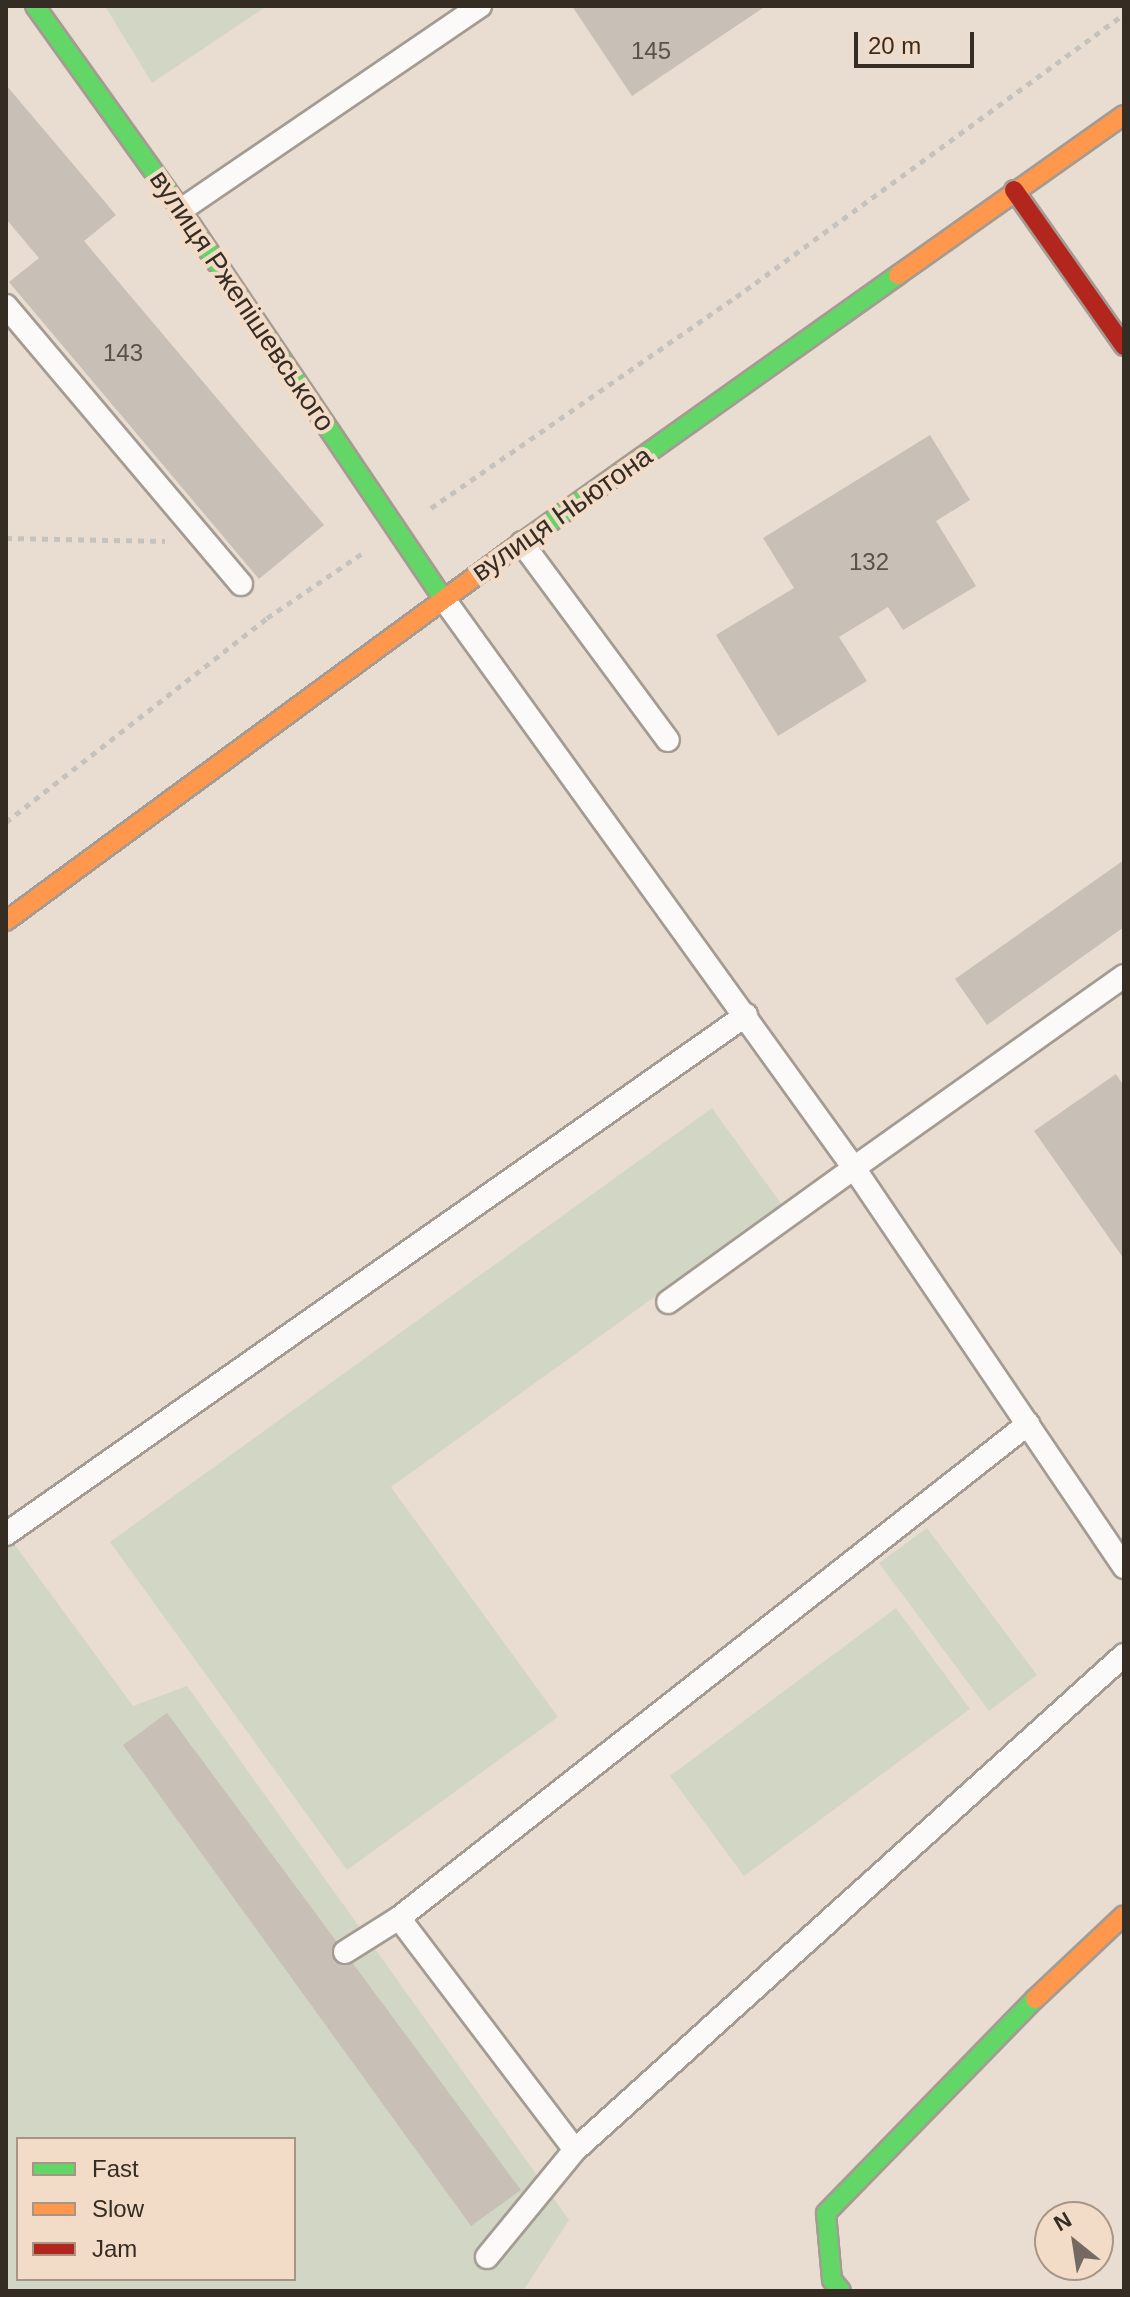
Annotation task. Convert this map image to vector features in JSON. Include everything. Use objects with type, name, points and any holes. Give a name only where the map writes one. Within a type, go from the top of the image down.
[{"type":"street","name":"вулиця Ржепішевського","points":[[35,6],[181,210],[443,598]]},
{"type":"street","name":"вулиця Ньютона","points":[[6,920],[443,598],[1014,190],[1124,115]]},
{"type":"street","points":[[1014,190],[1124,346]]},
{"type":"street","points":[[841,2291],[832,2280],[826,2213],[986,2045],[1124,1915]]},
{"type":"lane","points":[[181,210],[480,6]]},
{"type":"lane","points":[[9,316],[241,584]]},
{"type":"lane","points":[[522,543],[668,740]]},
{"type":"lane","points":[[443,598],[854,1168],[1124,1567]]},
{"type":"lane","points":[[668,1302],[1124,976]]},
{"type":"lane","points":[[6,1534],[746,1015]]},
{"type":"lane","points":[[345,1952],[399,1918],[1028,1424]]},
{"type":"lane","points":[[487,2257],[575,2150],[1124,1655]]},
{"type":"lane","points":[[399,1918],[575,2150]]},
{"type":"path","points":[[6,822],[267,618],[736,297],[1124,14]]},
{"type":"path","points":[[6,538],[205,542]]},
{"type":"green space","points":[[105,6],[267,6],[152,83]]},
{"type":"green space","points":[[712,1108],[782,1205],[391,1487],[558,1717],[347,1870],[110,1542]]},
{"type":"green space","points":[[927,1528],[1037,1675],[989,1711],[879,1563]]},
{"type":"green space","points":[[6,1533],[133,1706],[187,1686],[569,2220],[523,2291],[6,2291]]},
{"type":"green space","points":[[896,1608],[970,1709],[744,1876],[670,1776]]},
{"type":"building","points":[[572,6],[766,6],[632,96]]},
{"type":"building","points":[[6,85],[116,215],[84,241],[324,525],[259,579],[9,282],[39,258],[6,219]]},
{"type":"building","points":[[930,435],[970,500],[936,521],[976,586],[903,630],[888,607],[839,637],[867,681],[778,736],[716,635],[794,588],[763,538]]},
{"type":"building","points":[[1124,860],[1124,927],[987,1025],[955,979]]},
{"type":"building","points":[[1116,1074],[1124,1086],[1124,1259],[1034,1131]]},
{"type":"building","points":[[167,1713],[521,2190],[471,2226],[123,1745]]},
{"type":"traffic: fast","points":[[35,6],[181,210],[443,598]]},
{"type":"traffic: fast","points":[[514,548],[898,275]]},
{"type":"traffic: fast","points":[[841,2291],[832,2280],[826,2213],[1035,1999]]},
{"type":"traffic: slow","points":[[898,275],[1124,115]]},
{"type":"traffic: slow","points":[[6,921],[514,548]]},
{"type":"traffic: slow","points":[[1035,1999],[1124,1915]]},
{"type":"traffic: jam","points":[[1014,190],[1124,346]]}]
